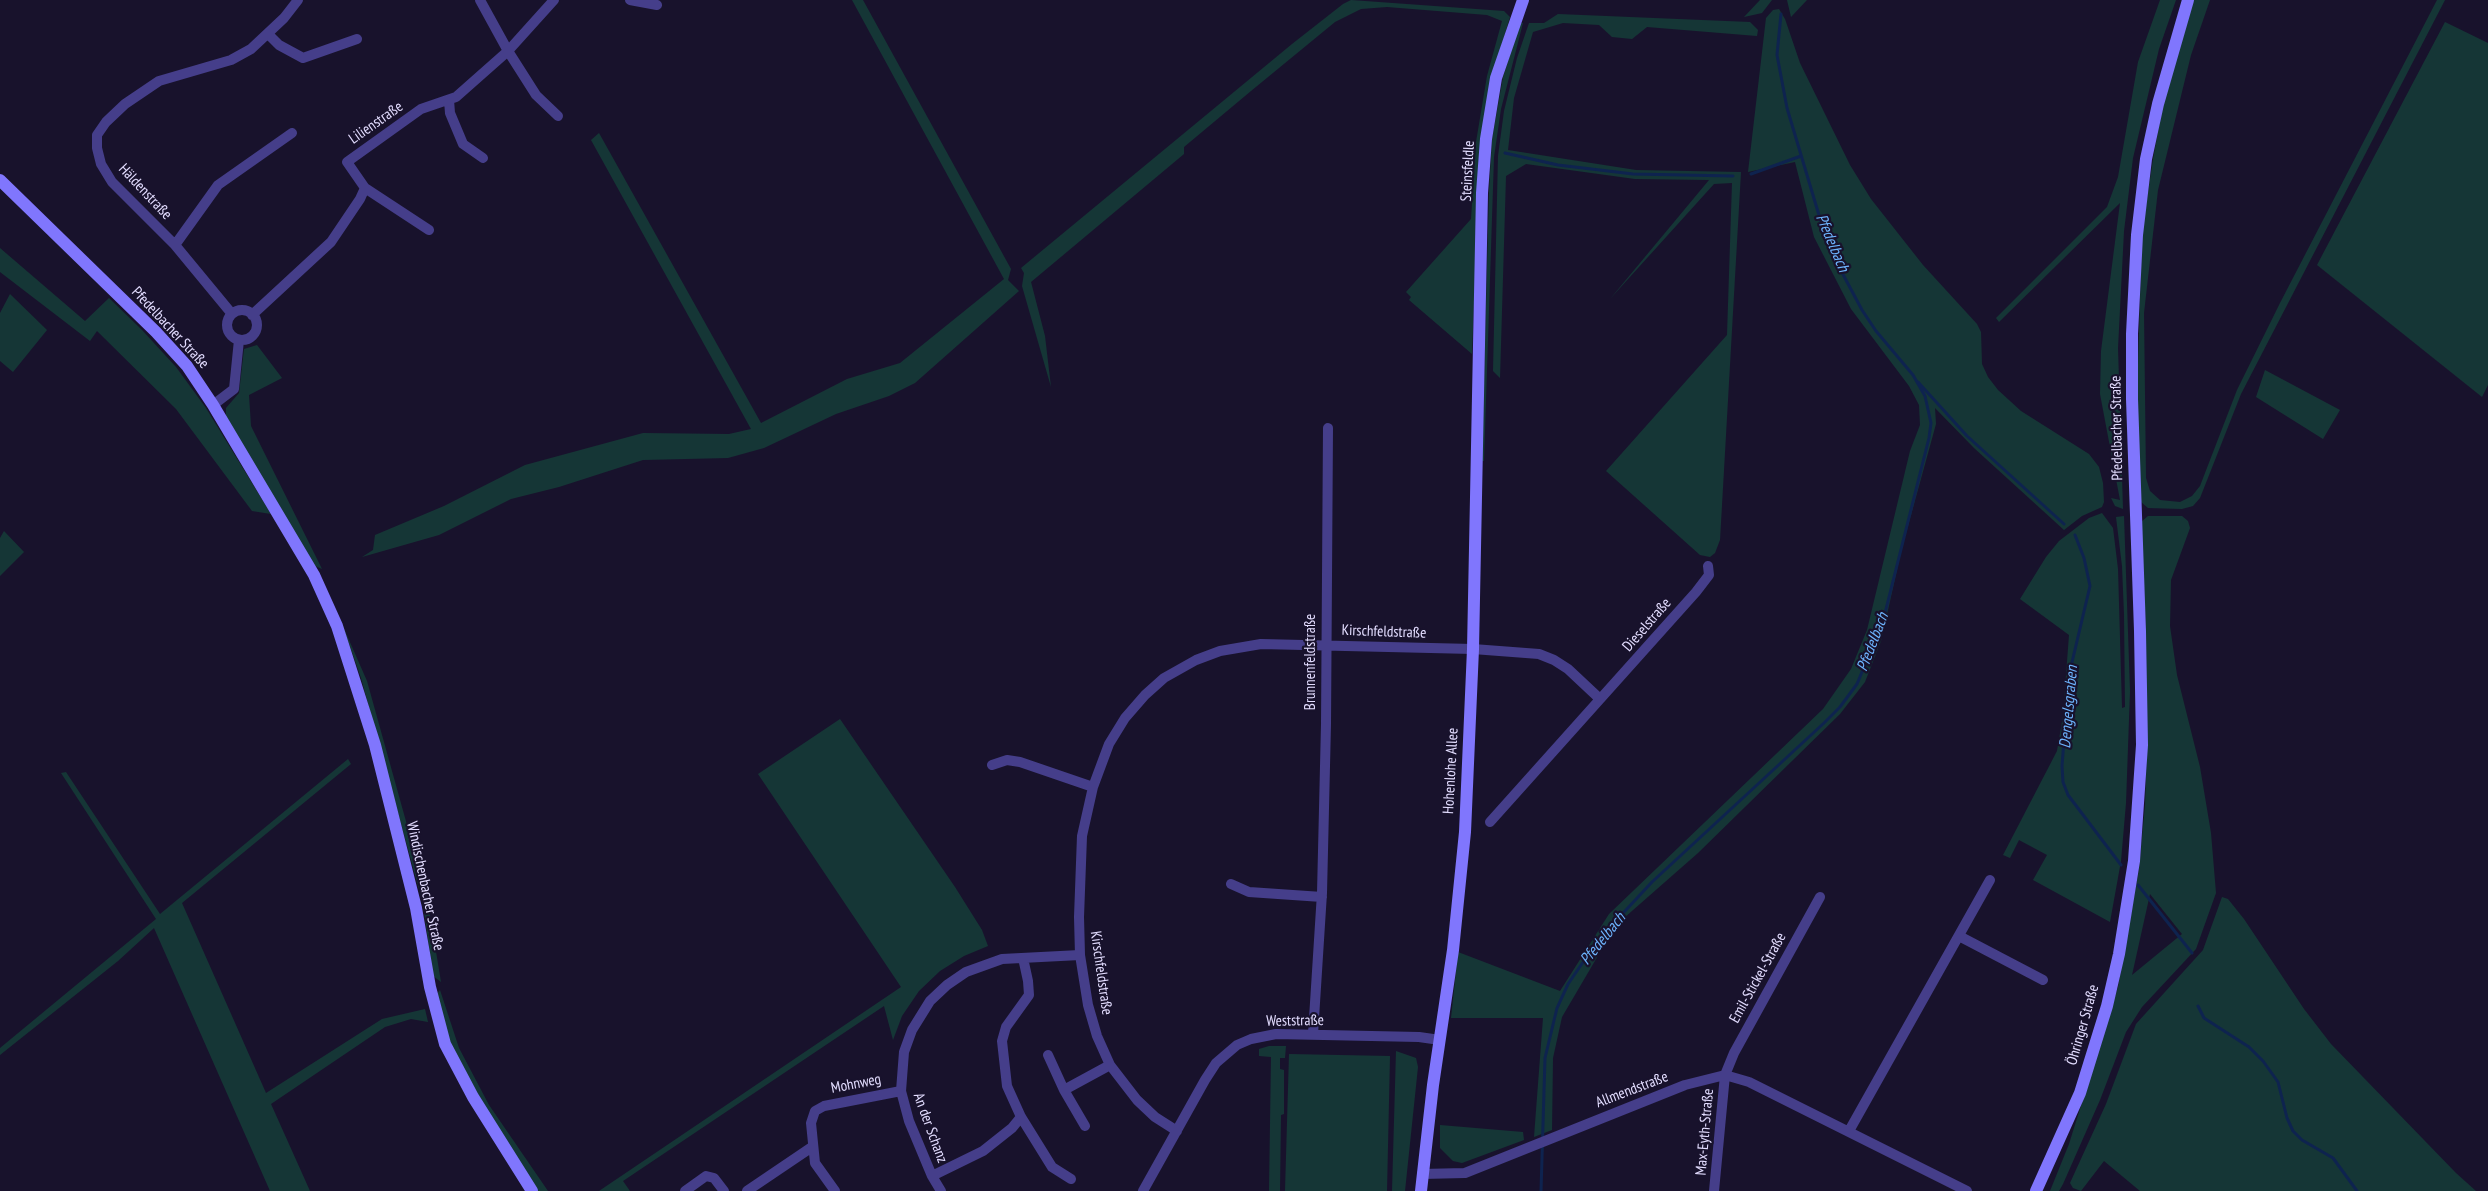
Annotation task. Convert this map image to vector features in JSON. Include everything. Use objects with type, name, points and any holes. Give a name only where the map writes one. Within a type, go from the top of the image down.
[{"type":"street","name":"Häldenstraße","points":[[232,314],[175,245],[112,182],[101,164],[97,148],[97,135],[106,122],[141,92],[159,81],[231,60],[251,49],[268,34],[299,0]]},
{"type":"street","points":[[480,0],[508,51],[536,95],[558,116]]},
{"type":"street","name":"Lilienstraße","points":[[365,188],[347,162],[421,109],[456,96],[508,51],[554,0]]},
{"type":"street","points":[[630,0],[657,5]]},
{"type":"street","name":"Steinsfeldle","points":[[1480,349],[1486,139],[1496,78],[1523,0]]},
{"type":"street","name":"Pfedelbacher Straße","points":[[2134,861],[2142,745],[2132,399],[2132,334],[2137,235],[2146,158],[2158,104],[2188,0]]},
{"type":"street","points":[[268,34],[279,46],[303,58],[357,38]]},
{"type":"street","points":[[449,100],[450,113],[463,144],[483,158]]},
{"type":"street","points":[[175,245],[218,185],[292,133]]},
{"type":"street","name":"Pfedelbacher Straße","points":[[0,180],[156,332],[187,366],[213,405],[314,575]]},
{"type":"street","points":[[252,315],[331,242],[360,199],[365,188],[429,230]]},
{"type":"street","points":[[242,311],[252,315],[256,320],[255,332],[248,339],[239,340],[234,338],[227,329],[228,318],[232,314],[242,311]]},
{"type":"street","points":[[213,405],[234,389],[239,340]]},
{"type":"street","name":"Hohenlohe Allee","points":[[1421,1191],[1453,950],[1465,832],[1473,649],[1480,349]]},
{"type":"street","name":"Brunnenfeldstraße","points":[[1313,1034],[1322,896],[1328,428]]},
{"type":"street","name":"Dieselstraße","points":[[1490,822],[1696,592],[1709,575],[1708,566]]},
{"type":"street","name":"Windischenbacher Straße","points":[[314,575],[337,626],[375,745],[416,908],[430,987],[445,1044],[473,1097],[532,1191]]},
{"type":"street","name":"Kirschfeldstraße","points":[[1177,1131],[1156,1117],[1137,1100],[1110,1065],[1097,1036],[1088,1005],[1080,956],[1079,917],[1082,836],[1093,787],[1109,744],[1125,718],[1164,678],[1196,660],[1220,651],[1261,644],[1473,649]]},
{"type":"street","points":[[1473,649],[1539,654],[1554,660],[1568,669],[1600,699]]},
{"type":"street","points":[[992,764],[1007,760],[1020,762],[1093,787]]},
{"type":"street","name":"Öhringer Straße","points":[[2036,1191],[2080,1093],[2106,1006],[2119,954],[2134,861]]},
{"type":"street","points":[[1849,1131],[1990,880]]},
{"type":"street","points":[[1231,884],[1249,892],[1322,896]]},
{"type":"street","name":"Emil-Stickel-Straße","points":[[1725,1075],[1734,1053],[1820,897]]},
{"type":"street","points":[[1959,936],[2043,980]]},
{"type":"street","name":"An der Schanz","points":[[941,1191],[932,1176],[909,1121],[901,1091],[904,1052],[912,1030],[930,1001],[947,985],[966,972],[1002,960],[1080,956]]},
{"type":"street","points":[[1024,958],[1029,995],[1006,1026],[1002,1042],[1007,1086],[1021,1117],[1052,1167],[1071,1179]]},
{"type":"street","name":"Weststraße","points":[[1143,1191],[1205,1080],[1226,1052],[1251,1039],[1276,1034],[1313,1034],[1440,1040]]},
{"type":"street","points":[[1048,1055],[1064,1090],[1085,1126]]},
{"type":"street","points":[[1064,1090],[1110,1065]]},
{"type":"street","points":[[1725,1075],[1749,1082],[1967,1191]]},
{"type":"street","name":"Allmendstraße","points":[[1422,1174],[1465,1173],[1536,1143],[1686,1085],[1725,1075]]},
{"type":"street","name":"Max-Eyth-Straße","points":[[1714,1191],[1725,1075]]},
{"type":"street","name":"Mohnweg","points":[[835,1191],[815,1163],[811,1123],[816,1111],[824,1106],[901,1091]]},
{"type":"street","points":[[932,1176],[983,1151],[1012,1128],[1021,1117]]},
{"type":"street","points":[[747,1191],[812,1147]]},
{"type":"street","points":[[686,1191],[706,1176],[714,1178],[724,1191]]},
{"type":"green space","points":[[852,0],[863,0],[1011,269],[1008,280],[1019,291],[915,383],[889,396],[836,414],[764,448],[728,458],[643,460],[559,487],[511,499],[439,535],[362,557],[373,550],[375,535],[444,506],[525,465],[643,433],[729,434],[751,429],[591,140],[599,133],[761,423],[847,379],[900,363],[1004,279]]},
{"type":"green space","points":[[1351,0],[1504,11],[1510,17],[1492,77],[1477,226],[1472,354],[1409,300],[1411,297],[1406,292],[1471,219],[1476,142],[1487,76],[1502,21],[1487,15],[1387,7],[1361,9],[1335,22],[1251,91],[1184,147],[1184,154],[1031,282],[1045,336],[1051,387],[1022,286],[1024,273],[1021,268],[1292,44],[1343,4]]},
{"type":"green space","points":[[1760,0],[1772,0],[1762,13],[1744,17]]},
{"type":"green space","points":[[1787,0],[1807,0],[1791,17]]},
{"type":"green space","points":[[2160,0],[2176,0],[2159,49],[2133,158],[2124,231],[2118,348],[2123,509],[2115,506],[2111,498],[2120,500],[2100,394],[2101,351],[2120,203],[1999,322],[1996,318],[2107,207],[2118,177],[2138,62]]},
{"type":"green space","points":[[2194,0],[2210,0],[2191,55],[2158,190],[2144,313],[2146,478],[2150,491],[2160,500],[2180,502],[2192,496],[2200,486],[2237,390],[2280,303],[2437,0],[2445,0],[2241,394],[2200,498],[2193,506],[2182,509],[2148,508],[2141,502],[2137,397],[2142,233],[2163,105],[2176,53]]},
{"type":"green space","points":[[1779,9],[1785,19],[1800,63],[1850,165],[1871,199],[1923,265],[1977,324],[1981,332],[1982,364],[1988,377],[1998,390],[2021,411],[2089,454],[2099,467],[2103,483],[2104,502],[2102,507],[2082,516],[2064,530],[1974,448],[1935,408],[1936,424],[1902,548],[1881,641],[1865,682],[1840,714],[1698,853],[1616,925],[1562,1017],[1553,1058],[1552,1130],[1534,1137],[1543,1018],[1451,1018],[1458,952],[1560,991],[1609,914],[1823,709],[1851,669],[1867,630],[1910,451],[1920,425],[1919,405],[1909,386],[1851,309],[1814,237],[1795,162],[1748,172],[1766,18],[1773,10]]},
{"type":"green space","points":[[1558,14],[1750,22],[1758,30],[1757,36],[1647,27],[1632,39],[1612,37],[1599,25],[1563,23],[1533,32],[1514,98],[1508,150],[1636,170],[1741,172],[1720,540],[1715,553],[1710,557],[1700,555],[1606,471],[1727,335],[1732,183],[1714,184],[1610,299],[1709,180],[1635,179],[1526,164],[1506,176],[1500,378],[1493,371],[1498,156],[1504,111],[1517,58],[1529,23],[1544,23]]},
{"type":"green space","points":[[2445,22],[2488,43],[2488,385],[2482,397],[2317,265]]},
{"type":"green space","points":[[1520,23],[1523,23],[1501,109],[1494,157],[1484,461],[1482,461],[1492,139],[1503,77]]},
{"type":"green space","points":[[0,248],[85,321],[109,298],[142,330],[176,367],[206,408],[271,514],[252,511],[176,409],[97,331],[90,341],[0,272]]},
{"type":"green space","points":[[10,294],[47,330],[13,372],[0,361],[0,313]]},
{"type":"green space","points":[[257,345],[282,378],[249,395],[251,426],[322,569],[313,565],[226,417],[226,408],[239,393],[244,349]]},
{"type":"green space","points":[[2265,370],[2340,410],[2323,439],[2256,397]]},
{"type":"green space","points":[[2102,513],[2113,528],[2118,569],[2122,708],[2125,707],[2124,614],[2122,566],[2116,517],[2124,516],[2130,691],[2126,803],[2121,861],[2110,922],[2033,880],[2047,855],[2019,840],[2010,858],[2003,855],[2057,751],[2063,716],[2069,635],[2020,599],[2046,557],[2059,541],[2089,518]]},
{"type":"green space","points":[[2148,516],[2182,516],[2188,521],[2190,528],[2171,580],[2170,626],[2177,675],[2200,767],[2211,833],[2216,893],[2196,949],[2142,1007],[2126,1032],[2100,1100],[2063,1184],[2059,1191],[2050,1191],[2069,1144],[2118,987],[2139,869],[2145,805],[2147,747],[2146,629],[2141,522]],"holes":[[[2150,894],[2182,934],[2132,975]]]},
{"type":"green space","points":[[4,531],[24,552],[0,576],[0,538]]},
{"type":"green space","points":[[342,624],[367,681],[427,897],[441,982],[433,976],[423,904],[361,678]]},
{"type":"green space","points":[[840,719],[955,887],[982,930],[988,946],[964,956],[940,971],[919,991],[902,1016],[893,1040],[884,1006],[623,1181],[630,1191],[599,1191],[901,987],[758,774]]},
{"type":"green space","points":[[348,759],[351,764],[182,903],[266,1093],[382,1019],[425,1009],[428,1022],[411,1019],[385,1027],[271,1104],[310,1191],[270,1191],[154,928],[118,961],[0,1055],[0,1048],[156,919],[61,773],[66,772],[160,914]]},
{"type":"green space","points":[[2222,897],[2228,899],[2244,919],[2304,1009],[2331,1044],[2456,1173],[2476,1191],[2140,1191],[2104,1161],[2081,1191],[2073,1188],[2070,1183],[2106,1104],[2136,1024],[2203,950]]},
{"type":"green space","points":[[440,990],[459,1048],[489,1105],[548,1191],[537,1191],[464,1074],[449,1040],[437,994]]},
{"type":"green space","points":[[1269,1046],[1286,1046],[1285,1058],[1280,1058],[1280,1069],[1284,1070],[1284,1114],[1281,1115],[1280,1191],[1269,1191],[1271,1057],[1259,1056],[1259,1049]]},
{"type":"green space","points":[[1396,1051],[1416,1058],[1418,1067],[1405,1191],[1392,1191]]},
{"type":"green space","points":[[1289,1054],[1390,1056],[1387,1191],[1285,1191]]},
{"type":"green space","points":[[1440,1125],[1523,1132],[1524,1140],[1462,1163],[1453,1161],[1440,1148]]},
{"type":"waterway","name":"Pfedelbach","points":[[1541,1191],[1545,1058],[1557,1008],[1568,984],[1599,939],[1652,882],[1824,723],[1840,707],[1857,684],[1883,621],[1929,438],[1931,423],[1925,396],[1913,375],[1876,331],[1862,310],[1838,265],[1824,232],[1787,108],[1777,55],[1781,14]]},
{"type":"waterway","points":[[1505,153],[1558,165],[1633,174],[1733,176]]},
{"type":"waterway","points":[[1751,174],[1801,156]]},
{"type":"waterway","name":"Dengelsgraben","points":[[1918,382],[1967,436],[2064,524]]},
{"type":"waterway","name":"Dengelsgraben","points":[[2075,535],[2084,558],[2090,586],[2069,675],[2062,766],[2063,782],[2068,795],[2121,865]]},
{"type":"waterway","name":"Dengelsgraben","points":[[2138,885],[2192,953]]},
{"type":"waterway","name":"Dengelsgraben","points":[[2198,1006],[2204,1018],[2249,1047],[2263,1061],[2278,1082],[2287,1118],[2293,1131],[2302,1140],[2333,1158],[2357,1191]]}]
